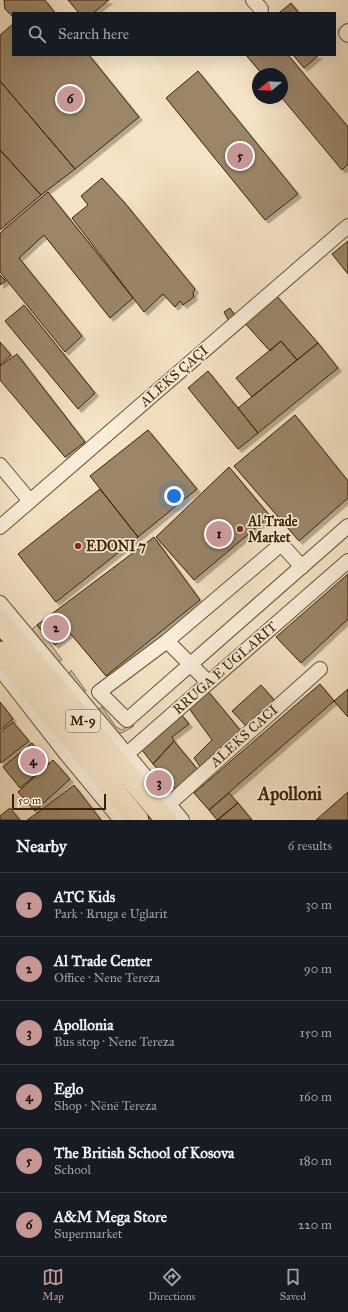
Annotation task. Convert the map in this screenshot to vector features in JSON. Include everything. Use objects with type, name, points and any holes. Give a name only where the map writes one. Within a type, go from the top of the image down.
[{"type":"highway","name":"M-9","points":[[0,622],[115,763],[138,820]]},
{"type":"highway","name":"M-9","points":[[0,652],[167,812]]},
{"type":"street","points":[[348,31],[346,33],[348,35]]},
{"type":"street","name":"ALEKS ÇAÇI","points":[[0,527],[348,226]]},
{"type":"street","points":[[0,465],[30,501]]},
{"type":"street","points":[[99,692],[127,720],[348,526]]},
{"type":"street","points":[[84,704],[167,641],[279,546],[283,546],[302,567]]},
{"type":"street","name":"RRUGA E UGLARIT","points":[[115,763],[348,561]]},
{"type":"street","points":[[0,603],[60,667],[84,704],[115,763]]},
{"type":"street","points":[[167,641],[208,682]]},
{"type":"street","points":[[0,669],[67,755],[121,820]]},
{"type":"street","name":"ALEKS CACI","points":[[167,812],[320,669]]},
{"type":"street","points":[[167,812],[182,820]]},
{"type":"shaded area","points":[[37,625],[62,660],[57,662],[32,629]]},
{"type":"shaded area","points":[[71,670],[86,691],[82,691],[69,674]]},
{"type":"shaded area","points":[[102,707],[116,727],[122,730],[130,725],[134,726],[122,733],[117,732],[98,709]]},
{"type":"building","points":[[4,0],[45,0],[54,12],[12,12],[12,16],[5,9]]},
{"type":"building","points":[[68,0],[109,0],[94,12],[78,12]]},
{"type":"building","points":[[291,3],[298,12],[280,12]]},
{"type":"building","points":[[12,25],[12,56],[90,56],[139,117],[75,169],[0,81],[0,35]]},
{"type":"building","points":[[247,56],[289,56],[348,127],[348,164],[342,170],[287,104],[288,68],[257,68]]},
{"type":"building","points":[[294,56],[318,56],[304,68]]},
{"type":"building","points":[[198,71],[298,194],[265,220],[166,98]]},
{"type":"building","points":[[0,81],[75,169],[41,195],[0,150]]},
{"type":"building","points":[[0,150],[41,195],[0,230]]},
{"type":"building","points":[[102,178],[124,202],[195,289],[193,293],[194,297],[183,305],[180,301],[175,307],[163,294],[144,312],[72,218],[88,205],[81,196]]},
{"type":"building","points":[[48,192],[133,298],[110,318],[44,235],[19,258],[82,336],[65,352],[0,272],[0,233]]},
{"type":"building","points":[[348,241],[348,274],[332,254]]},
{"type":"building","points":[[0,275],[6,281],[0,285]]},
{"type":"building","points":[[275,294],[318,343],[297,360],[281,341],[270,351],[243,321]]},
{"type":"building","points":[[24,305],[95,393],[78,409],[5,321]]},
{"type":"building","points":[[230,308],[237,319],[230,323],[224,312]]},
{"type":"building","points":[[281,341],[297,360],[252,397],[236,378]]},
{"type":"building","points":[[0,342],[11,355],[0,365]]},
{"type":"building","points":[[318,343],[338,368],[258,433],[238,408]]},
{"type":"building","points":[[17,354],[85,442],[65,457],[0,380],[0,366]]},
{"type":"building","points":[[208,371],[258,433],[238,449],[188,388]]},
{"type":"building","points":[[295,415],[348,481],[348,498],[299,541],[234,466]]},
{"type":"building","points":[[148,430],[197,489],[138,537],[90,476]]},
{"type":"building","points":[[229,467],[270,516],[194,580],[156,537]]},
{"type":"building","name":"EDONI 7","points":[[100,489],[138,537],[56,602],[18,554]]},
{"type":"building","points":[[154,537],[200,600],[106,676],[70,633],[55,645],[37,625]]},
{"type":"building","points":[[348,574],[348,619],[301,663],[276,637]]},
{"type":"building","points":[[320,684],[334,701],[209,810],[194,793]]},
{"type":"building","points":[[261,685],[275,701],[247,727],[232,711]]},
{"type":"building","points":[[348,689],[348,717],[334,701]]},
{"type":"building","points":[[207,690],[241,731],[201,768],[194,758],[212,740],[188,707]]},
{"type":"building","points":[[0,702],[13,719],[0,730]]},
{"type":"building","points":[[181,714],[189,724],[172,737],[174,741],[153,764],[138,745]]},
{"type":"building","points":[[13,722],[29,741],[1,763],[0,732]]},
{"type":"building","points":[[174,741],[198,770],[176,790],[153,764]]},
{"type":"building","points":[[32,743],[49,764],[20,788],[3,767]]},
{"type":"building","points":[[53,760],[70,779],[35,811],[18,792]]},
{"type":"building","points":[[74,785],[101,820],[27,820],[40,811]]},
{"type":"building","points":[[348,792],[348,820],[316,820]]},
{"type":"building","points":[[229,793],[238,803],[217,820],[209,810]]},
{"type":"building","points":[[238,803],[252,820],[218,820]]},
{"type":"building","points":[[10,808],[20,820],[0,820],[0,816]]},
{"type":"place","name":"A&M Mega Store","points":[[70,99]]},
{"type":"place","name":"The British School of Kosova","points":[[240,156]]},
{"type":"place","name":"Al Trade Market","points":[[240,529]]},
{"type":"place","name":"ATC Kids","points":[[219,534]]},
{"type":"place","name":"EDONI 7","points":[[78,546]]},
{"type":"place","name":"Al Trade Center","points":[[56,628]]},
{"type":"place","name":"Eglo","points":[[33,761]]},
{"type":"place","name":"Apollonia","points":[[159,783]]},
{"type":"district","name":"Apolloni","points":[[290,794]]}]
